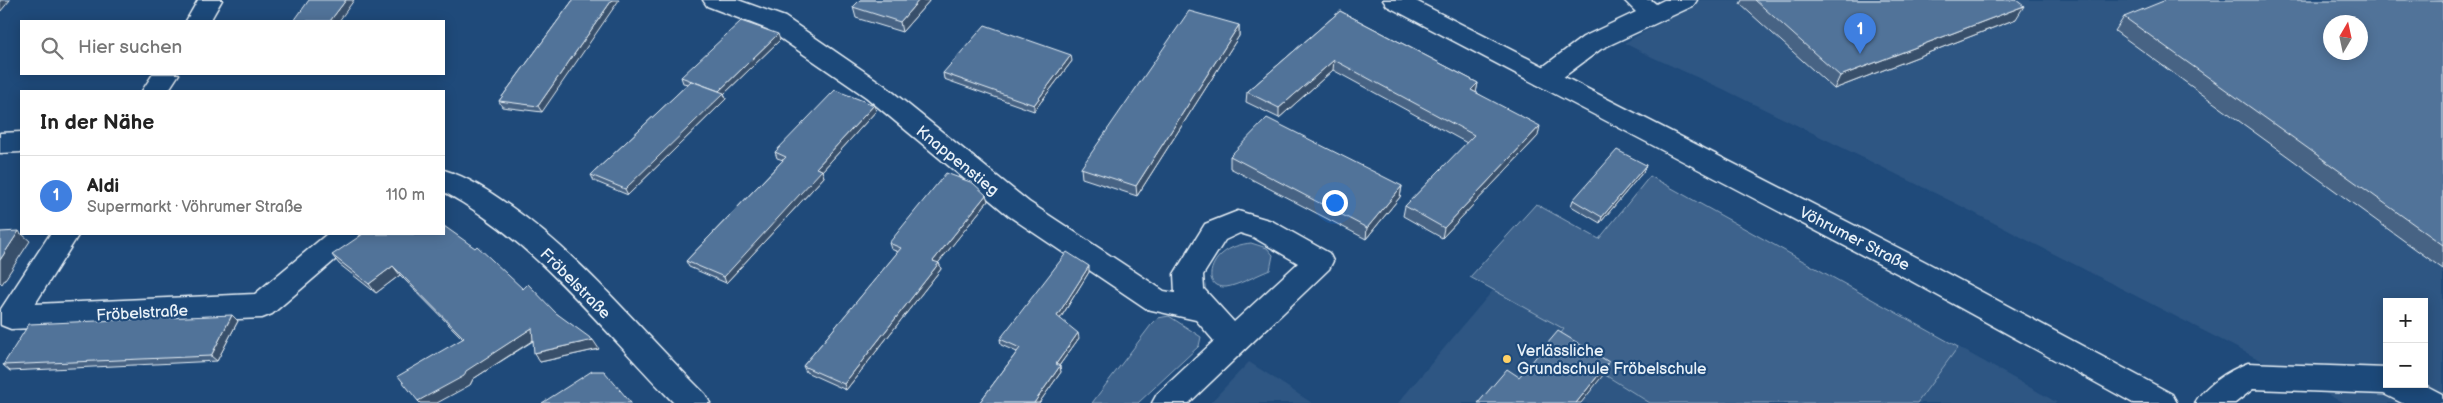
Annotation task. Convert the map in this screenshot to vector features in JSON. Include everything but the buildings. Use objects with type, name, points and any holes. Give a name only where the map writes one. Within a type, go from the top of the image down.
[{"type":"street","points":[[199,20],[210,0]]},
{"type":"street","name":"Knappenstieg","points":[[715,0],[776,23],[808,44],[876,91],[1019,209],[1157,301],[1205,310]]},
{"type":"street","name":"Vöhrumer Straße","points":[[1396,0],[1914,269],[2162,403]]},
{"type":"street","points":[[1545,78],[1645,7],[1685,0]]},
{"type":"street","points":[[156,90],[165,75]]},
{"type":"street","points":[[0,143],[20,142]]},
{"type":"street","name":"Fröbelstraße","points":[[445,181],[484,202],[534,241],[567,271],[694,403]]},
{"type":"street","points":[[1168,403],[1320,261],[1262,229],[1238,222],[1215,232],[1188,274],[1190,293],[1232,342]]},
{"type":"street","name":"Fröbelstraße","points":[[64,235],[11,317],[262,306],[345,235]]},
{"type":"street","points":[[2211,403],[2248,376],[2383,382]]},
{"type":"street","points":[[2402,388],[2431,403]]},
{"type":"shaded area","points":[[1646,0],[2443,0],[2443,403],[2344,403],[1959,205],[1723,89],[1624,43],[1668,19]]},
{"type":"shaded area","points":[[1650,176],[1958,347],[1917,403],[1650,403],[1554,343],[1564,329],[1470,277],[1536,204],[1599,239]]},
{"type":"shaded area","points":[[1251,243],[1267,248],[1273,255],[1270,270],[1231,286],[1226,287],[1214,284],[1211,274],[1214,263],[1218,258],[1232,248]]},
{"type":"shaded area","name":"Verlässliche Grundschule Fröbelschule","points":[[1494,289],[1565,329],[1554,343],[1650,403],[1398,403]]},
{"type":"shaded area","points":[[1169,316],[1201,337],[1199,346],[1138,403],[1092,403],[1151,325],[1158,318]]},
{"type":"shaded area","points":[[1958,347],[2049,398],[2057,403],[1917,403]]},
{"type":"shaded area","points":[[1249,362],[1312,403],[1210,403]]},
{"type":"place","name":"Aldi","points":[[1860,54]]},
{"type":"place","name":"Verlässliche Grundschule Fröbelschule","points":[[1507,359]]}]
